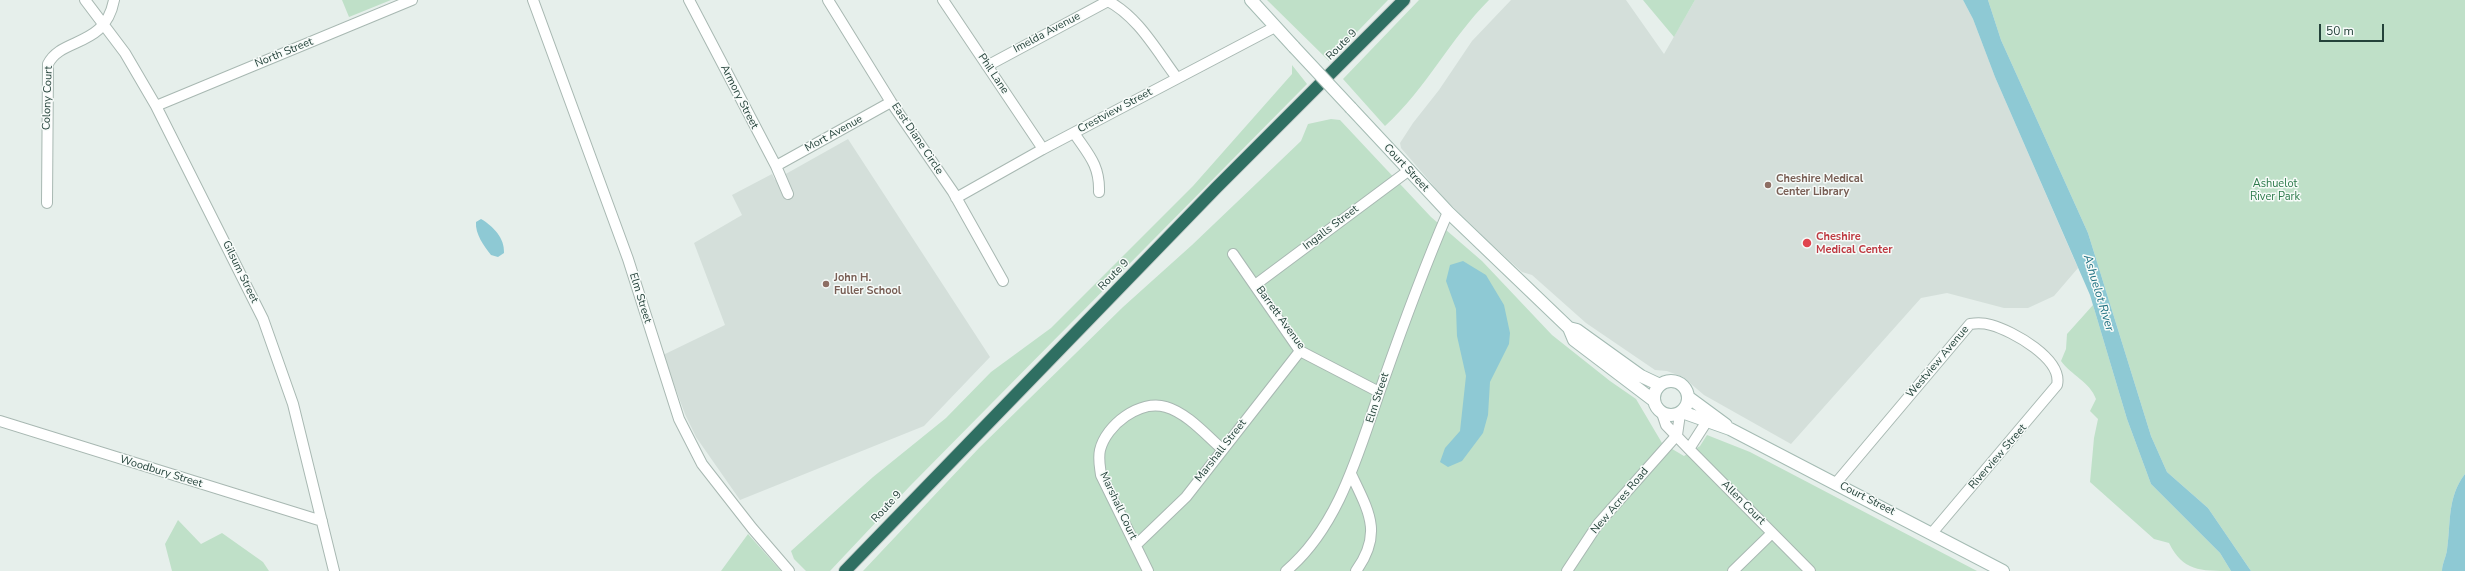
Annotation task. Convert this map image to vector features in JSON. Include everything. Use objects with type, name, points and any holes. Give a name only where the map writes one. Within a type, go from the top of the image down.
[{"type":"highway","name":"Route 9","points":[[845,571],[1216,188],[1404,0]]},
{"type":"main road","name":"Court Street","points":[[1251,0],[1408,171],[1448,212],[1569,328],[1574,340],[1653,400],[1657,410],[1662,414],[1671,416],[1681,413],[1730,429],[2003,571]]},
{"type":"main road","name":"Court Street","points":[[1569,328],[1577,330],[1641,376],[1660,385],[1668,381],[1678,382],[1685,388],[1688,397],[1706,409],[1730,429]]},
{"type":"main road","points":[[1653,400],[1654,394],[1660,385]]},
{"type":"main road","points":[[1681,413],[1687,405],[1688,397]]},
{"type":"street","name":"Gilsum Street","points":[[85,0],[105,23],[156,106],[263,319],[293,404],[334,571]]},
{"type":"street","points":[[105,23],[114,0]]},
{"type":"street","name":"North Street","points":[[156,106],[412,0]]},
{"type":"street","name":"Elm Street","points":[[533,0],[628,260],[679,419],[702,464],[752,528],[789,571]]},
{"type":"street","name":"Armory Street","points":[[689,0],[776,166],[788,194]]},
{"type":"street","name":"East Diane Circle","points":[[828,0],[891,102],[956,198],[1003,280]]},
{"type":"street","name":"Phil Lane","points":[[943,0],[1043,149]]},
{"type":"street","points":[[1107,0],[1122,8],[1133,20],[1177,78]]},
{"type":"street","name":"Imelda Avenue","points":[[987,66],[1107,0]]},
{"type":"street","name":"Colony Court","points":[[47,204],[48,64],[55,55],[96,32],[105,23]]},
{"type":"street","name":"Crestview Street","points":[[956,198],[1043,149],[1275,27]]},
{"type":"street","name":"Mort Avenue","points":[[776,166],[891,102]]},
{"type":"street","points":[[1074,133],[1097,167],[1100,177],[1099,192]]},
{"type":"street","name":"Ingalls Street","points":[[1256,285],[1408,171]]},
{"type":"street","name":"Elm Street","points":[[1286,571],[1314,540],[1351,474],[1379,392],[1448,212]]},
{"type":"street","name":"Barrett Avenue","points":[[1233,254],[1300,350],[1379,392]]},
{"type":"street","name":"Westview Avenue","points":[[1836,483],[1970,324],[1990,325],[2023,340],[2055,366],[2059,377]]},
{"type":"street","name":"Marshall Street","points":[[1136,545],[1154,531],[1186,497],[1300,350]]},
{"type":"street","name":"Riverview Street","points":[[1932,533],[2053,392],[2059,377]]},
{"type":"street","name":"Marshall Court","points":[[1148,571],[1101,475],[1100,450],[1104,440],[1114,427],[1126,416],[1139,409],[1153,405],[1166,407],[1193,424],[1222,449]]},
{"type":"street","points":[[1677,435],[1681,413]]},
{"type":"street","name":"Allen Court","points":[[1662,414],[1666,425],[1810,571]]},
{"type":"street","name":"Woodbury Street","points":[[0,421],[31,429],[157,471],[322,521]]},
{"type":"street","points":[[1689,449],[1708,421]]},
{"type":"street","name":"New Acres Road","points":[[1567,571],[1598,524],[1677,435]]},
{"type":"street","points":[[1351,474],[1369,514],[1372,530],[1368,550],[1356,571]]},
{"type":"street","points":[[1733,571],[1772,533]]},
{"type":"shaded area","name":"Cheshire Medical Center","points":[[1511,0],[1626,0],[1664,54],[1695,0],[1963,0],[1973,19],[1995,77],[2078,268],[2054,296],[2028,308],[2004,308],[1947,293],[1921,298],[1791,444],[1704,395],[1683,377],[1667,371],[1655,370],[1586,323],[1532,275],[1522,272],[1491,244],[1444,198],[1401,148],[1400,143],[1413,123],[1439,90],[1472,41]]},
{"type":"shaded area","name":"John H. Fuller School","points":[[848,139],[990,357],[924,426],[740,500],[696,437],[685,414],[663,355],[725,325],[694,243],[742,215],[732,195],[772,174],[775,180]]},
{"type":"green space","points":[[342,0],[391,0],[349,17]]},
{"type":"green space","points":[[1267,0],[1388,0],[1329,61]]},
{"type":"green space","points":[[1419,0],[1489,0],[1462,31],[1400,112],[1385,126],[1343,79]]},
{"type":"green space","points":[[1643,0],[1695,0],[1674,37]]},
{"type":"green space","name":"Ashuelot River Park","points":[[1988,0],[2465,0],[2465,474],[2459,483],[2452,501],[2447,550],[2442,571],[2251,571],[2208,508],[2167,472],[2151,436],[2088,233],[2001,40]]},
{"type":"green space","points":[[1292,65],[1307,84],[910,486],[830,571],[806,571],[794,559],[791,551],[873,477],[946,418],[991,372],[1051,328],[1193,186],[1292,74]]},
{"type":"green space","points":[[1331,119],[1340,120],[1431,217],[1482,261],[1552,335],[1610,381],[1636,399],[1662,443],[1684,456],[1700,446],[1707,435],[1750,452],[1977,571],[863,571],[979,448],[1123,307],[1192,245],[1301,141],[1308,124]]},
{"type":"green space","points":[[2093,305],[2127,419],[2151,484],[2220,553],[2231,571],[2201,570],[2187,564],[2174,552],[2169,543],[2154,539],[2090,482],[2094,438],[2098,419],[2090,411],[2096,399],[2085,383],[2061,361],[2066,349],[2067,334]]},
{"type":"green space","points":[[178,520],[201,544],[222,533],[263,562],[269,571],[172,571],[165,544]]},
{"type":"green space","points":[[748,534],[781,571],[721,571]]},
{"type":"water","name":"Ashuelot River","points":[[1963,0],[1988,0],[2001,40],[2088,233],[2151,436],[2167,472],[2208,508],[2251,571],[2231,571],[2220,553],[2151,484],[2127,419],[2090,295],[1995,77],[1973,19]]},
{"type":"water","points":[[481,219],[494,229],[503,242],[504,253],[498,257],[491,255],[478,235],[476,222]]},
{"type":"water","points":[[1463,261],[1486,275],[1504,305],[1510,333],[1509,344],[1490,382],[1488,415],[1483,433],[1462,461],[1448,467],[1440,462],[1445,448],[1460,431],[1466,376],[1457,336],[1456,309],[1446,281],[1450,265]]},
{"type":"water","points":[[2465,474],[2465,571],[2442,571],[2447,550],[2452,501],[2459,483]]},
{"type":"place","name":"Cheshire Medical Center Library","points":[[1768,185]]},
{"type":"place","name":"Cheshire Medical Center","points":[[1807,243]]},
{"type":"place","name":"John H. Fuller School","points":[[826,284]]}]
